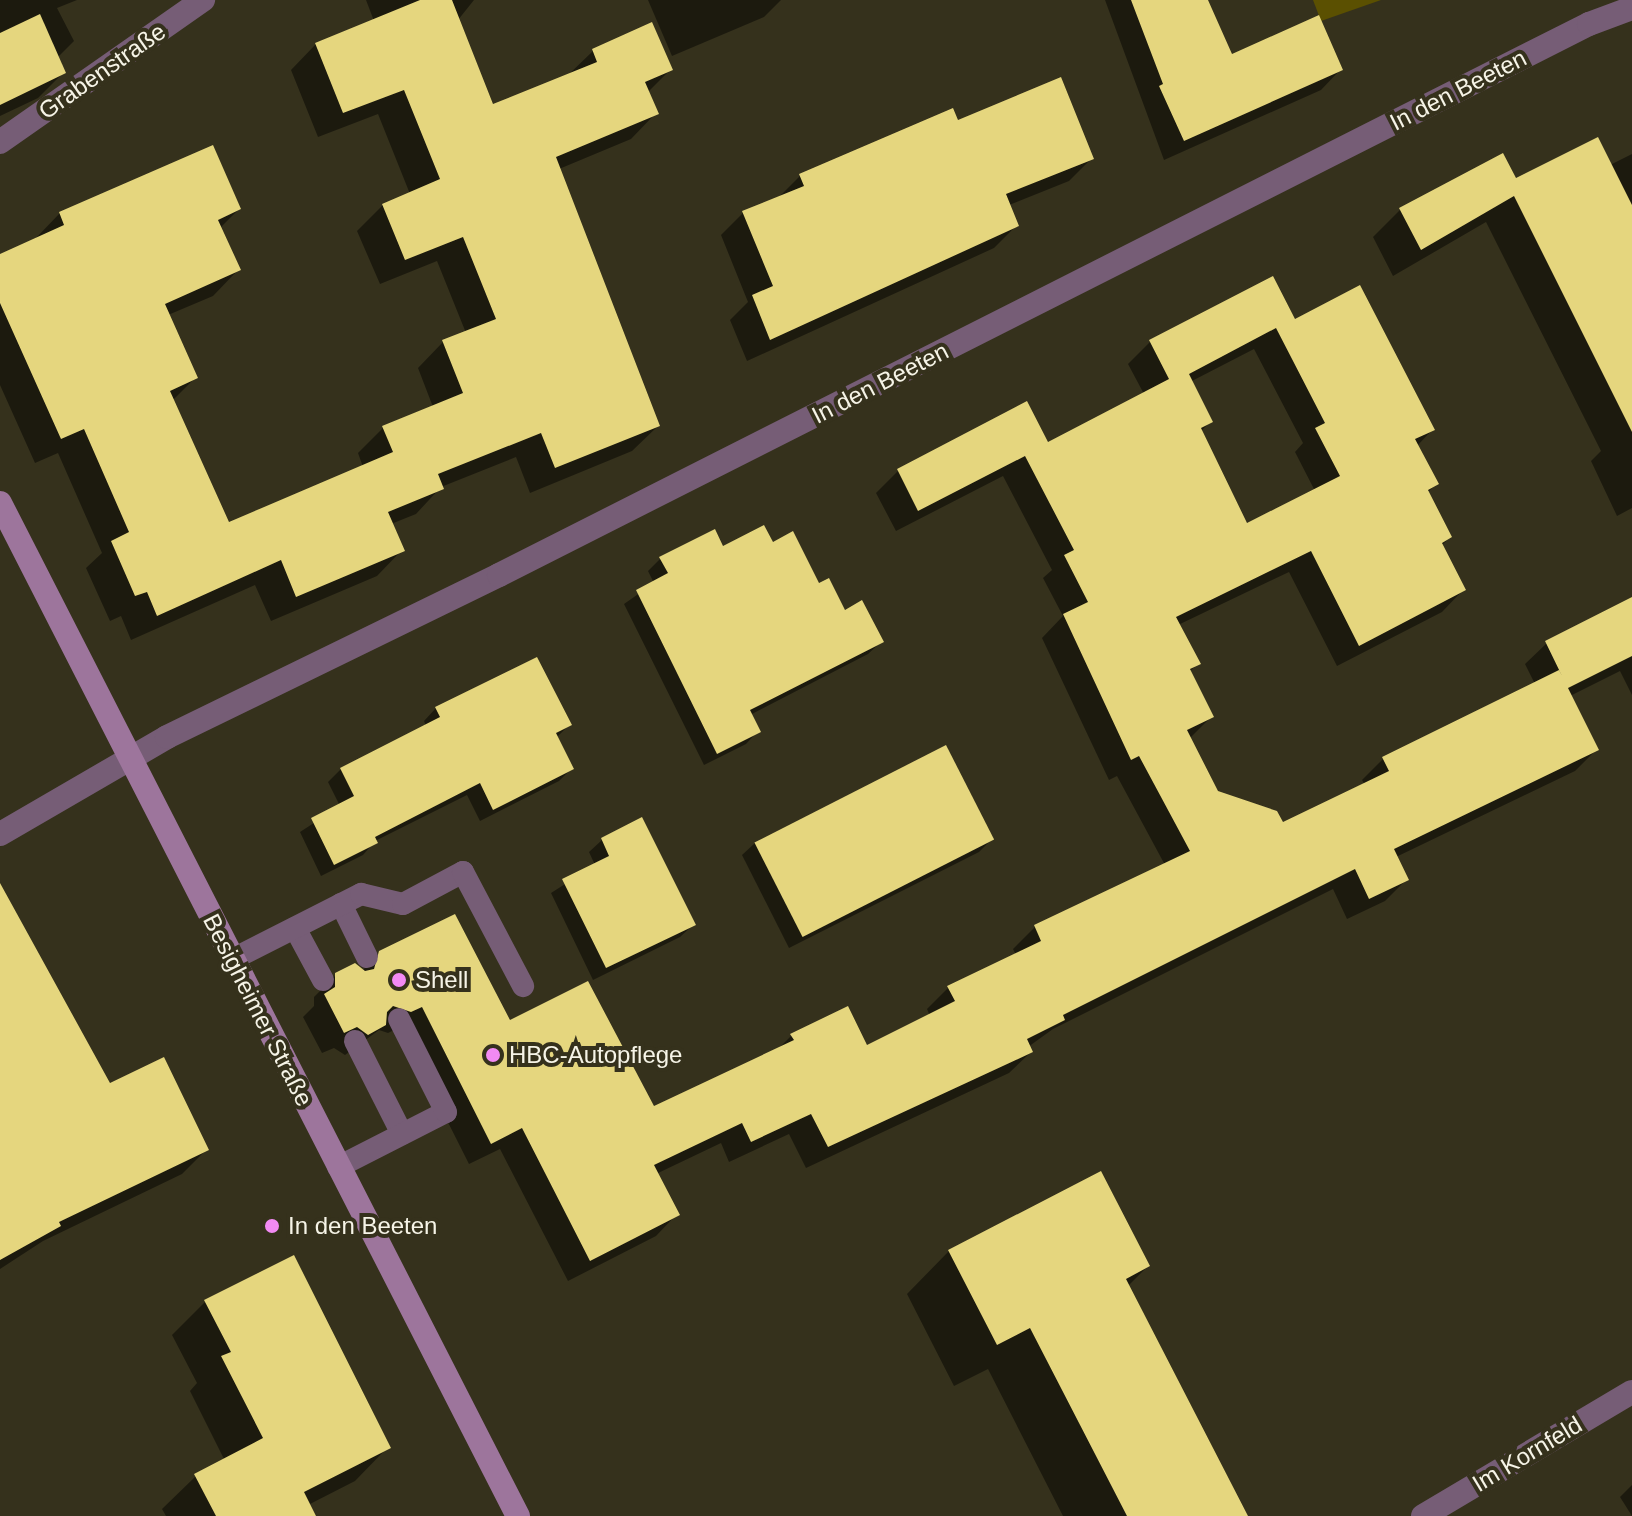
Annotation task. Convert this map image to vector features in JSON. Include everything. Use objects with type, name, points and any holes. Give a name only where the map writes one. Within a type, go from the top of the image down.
[{"type":"main road","name":"Besigheimer Straße","points":[[0,503],[518,1516]]},
{"type":"street","name":"Grabenstraße","points":[[0,142],[203,0]]},
{"type":"street","name":"In den Beeten","points":[[0,834],[131,762],[167,737],[499,575],[1575,31],[1632,8]]},
{"type":"street","name":"Im Kornfeld","points":[[1423,1516],[1632,1392]]},
{"type":"lane","points":[[233,959],[361,894],[403,904],[463,872],[523,986]]},
{"type":"lane","points":[[341,904],[367,957]]},
{"type":"lane","points":[[295,928],[323,980]]},
{"type":"lane","points":[[338,1167],[446,1112],[399,1019]]},
{"type":"lane","points":[[355,1041],[402,1134]]},
{"type":"shaded area","points":[[1313,0],[1381,0],[1321,21]]},
{"type":"building","points":[[420,0],[452,0],[493,104],[597,62],[592,49],[652,22],[673,70],[645,82],[659,114],[556,157],[660,426],[555,468],[541,433],[438,474],[444,489],[388,512],[405,551],[296,597],[281,560],[157,616],[147,592],[135,596],[111,541],[129,532],[84,429],[61,439],[0,303],[0,254],[64,225],[59,212],[213,145],[241,209],[218,220],[241,270],[165,304],[198,378],[170,391],[229,522],[393,452],[382,426],[463,393],[442,340],[496,319],[463,237],[405,260],[382,204],[440,179],[404,90],[343,113],[315,43]]},
{"type":"building","points":[[1131,0],[1208,0],[1232,54],[1319,15],[1343,70],[1184,141],[1159,86],[1163,84]]},
{"type":"building","points":[[40,14],[66,73],[0,105],[0,33]]},
{"type":"building","points":[[1061,77],[1094,159],[1006,194],[1019,226],[770,340],[752,295],[773,286],[742,211],[804,186],[799,174],[953,108],[958,120]]},
{"type":"building","points":[[1598,137],[1632,205],[1632,432],[1514,196],[1421,250],[1399,208],[1503,153],[1516,178]]},
{"type":"building","points":[[1273,276],[1295,319],[1360,285],[1435,430],[1415,439],[1439,484],[1428,490],[1452,537],[1442,543],[1466,590],[1359,646],[1311,551],[1176,617],[1201,664],[1190,669],[1214,717],[1187,730],[1218,791],[1277,811],[1283,822],[1389,771],[1382,757],[1559,670],[1562,676],[1545,641],[1632,597],[1632,656],[1568,688],[1599,750],[1394,849],[1409,880],[1369,899],[1355,869],[1063,1015],[1065,1020],[1027,1039],[1033,1052],[828,1147],[811,1114],[751,1142],[742,1123],[654,1165],[680,1215],[590,1261],[522,1128],[491,1144],[422,1007],[411,1012],[393,1006],[387,1012],[386,1025],[368,1035],[357,1027],[344,1033],[324,994],[335,987],[335,973],[355,963],[365,971],[374,969],[379,951],[455,914],[510,1020],[588,981],[654,1106],[794,1040],[790,1034],[848,1006],[867,1045],[955,1001],[947,986],[1041,941],[1034,925],[1190,851],[1139,756],[1131,760],[1063,614],[1088,602],[1064,555],[1074,550],[1025,456],[918,511],[897,469],[1027,401],[1048,442],[1169,379],[1149,340]],"holes":[[[1276,328],[1325,423],[1315,428],[1340,476],[1247,523],[1201,428],[1213,422],[1189,374]]]},
{"type":"building","points":[[764,525],[773,542],[793,531],[819,583],[829,578],[845,610],[862,600],[884,642],[750,710],[761,732],[717,754],[636,590],[668,573],[659,557],[715,529],[723,546]]},
{"type":"building","points":[[537,657],[572,725],[556,733],[574,769],[493,810],[480,783],[375,837],[378,843],[334,865],[311,818],[354,796],[340,768],[440,717],[435,707]]},
{"type":"building","points":[[946,745],[994,839],[803,937],[754,843]]},
{"type":"building","points":[[642,817],[696,925],[606,968],[562,879],[609,856],[601,838]]},
{"type":"building","points":[[0,883],[110,1083],[164,1057],[209,1150],[59,1222],[61,1226],[0,1260]]},
{"type":"building","points":[[1101,1171],[1150,1266],[1126,1279],[1248,1516],[1127,1516],[1030,1328],[997,1345],[948,1250]]},
{"type":"building","points":[[294,1255],[391,1448],[304,1492],[316,1516],[216,1516],[194,1474],[263,1438],[221,1356],[231,1352],[204,1300]]},
{"type":"place","name":"Shell","points":[[399,980]]},
{"type":"place","name":"HBC-Autopflege","points":[[493,1055]]},
{"type":"place","name":"In den Beeten","points":[[272,1226]]}]
